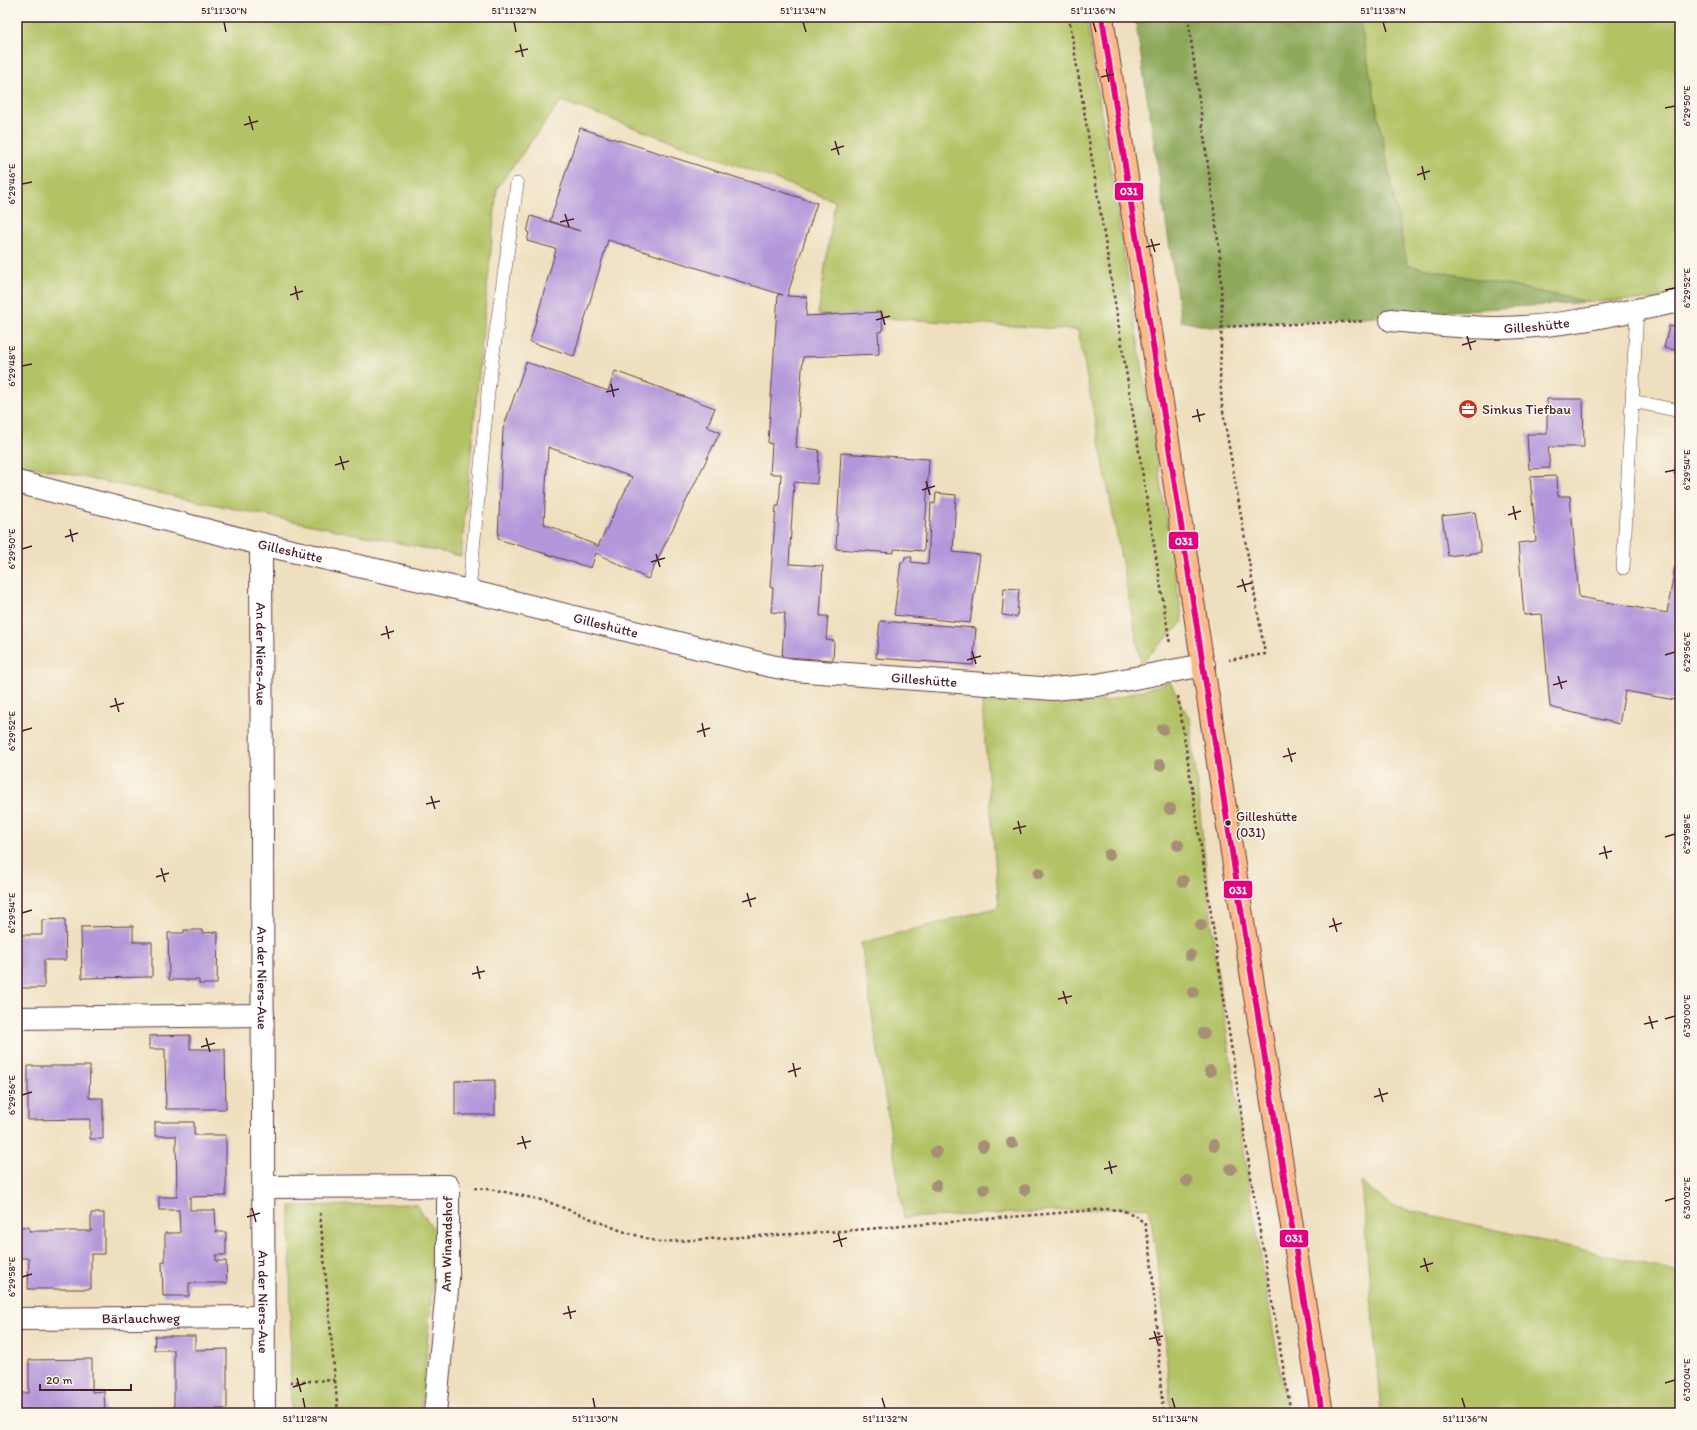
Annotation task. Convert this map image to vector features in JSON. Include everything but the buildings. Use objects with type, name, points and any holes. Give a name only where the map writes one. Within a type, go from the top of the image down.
[{"type":"main road","points":[[1102,17],[1159,387],[1204,665],[1240,905],[1322,1413]]},
{"type":"street","name":"Gilleshütte","points":[[1391,320],[1496,328],[1563,322],[1637,310],[1680,301]]},
{"type":"street","name":"Gilleshütte","points":[[17,482],[261,544],[469,591],[771,666],[793,670],[1054,689],[1097,685],[1204,665]]},
{"type":"street","name":"An der Niers-Aue","points":[[261,544],[265,1317],[264,1413]]},
{"type":"street","points":[[17,1018],[263,1016]]},
{"type":"street","name":"Am Winandshof","points":[[264,1187],[448,1186],[448,1279],[435,1413]]},
{"type":"street","name":"Bärlauchweg","points":[[17,1319],[265,1317]]},
{"type":"lane","points":[[469,591],[489,382],[517,184]]},
{"type":"lane","points":[[1623,568],[1637,310]]},
{"type":"lane","points":[[1632,401],[1680,411]]},
{"type":"path","points":[[1069,17],[1174,671],[1253,1190],[1291,1413]]},
{"type":"path","points":[[1188,17],[1220,255],[1222,287],[1220,376],[1222,406],[1266,654],[1204,665]]},
{"type":"path","points":[[1221,326],[1391,320]]},
{"type":"path","points":[[448,1186],[496,1190],[546,1201],[622,1231],[659,1242],[842,1231],[1105,1210],[1121,1210],[1135,1215],[1146,1224],[1151,1257],[1163,1413]]},
{"type":"path","points":[[318,1187],[338,1413]]},
{"type":"path","points":[[264,1383],[335,1380]]},
{"type":"green space","points":[[17,17],[1086,17],[1183,622],[1141,663],[1078,330],[818,314],[835,201],[561,101],[497,188],[461,556],[19,464],[17,435]]},
{"type":"green space","points":[[1135,17],[1359,17],[1407,265],[1590,302],[1210,327],[1181,321]]},
{"type":"green space","points":[[1359,17],[1680,17],[1680,298],[1590,302],[1407,265]]},
{"type":"green space","points":[[1170,682],[1190,720],[1215,954],[1251,1197],[1287,1413],[1171,1413],[1161,1287],[1149,1207],[904,1218],[861,943],[999,907],[981,694],[1073,702],[1106,701]]},
{"type":"green space","points":[[1361,1182],[1392,1206],[1680,1272],[1680,1413],[1381,1413]]},
{"type":"green space","points":[[415,1204],[437,1233],[421,1413],[291,1413],[290,1206]]},
{"type":"transit line","name":"031","points":[[1102,17],[1239,897],[1322,1413]]},
{"type":"place","name":"Sinkus Tiefbau","points":[[1468,409]]},
{"type":"place","name":"Gilleshütte (031)","points":[[1228,823]]}]
